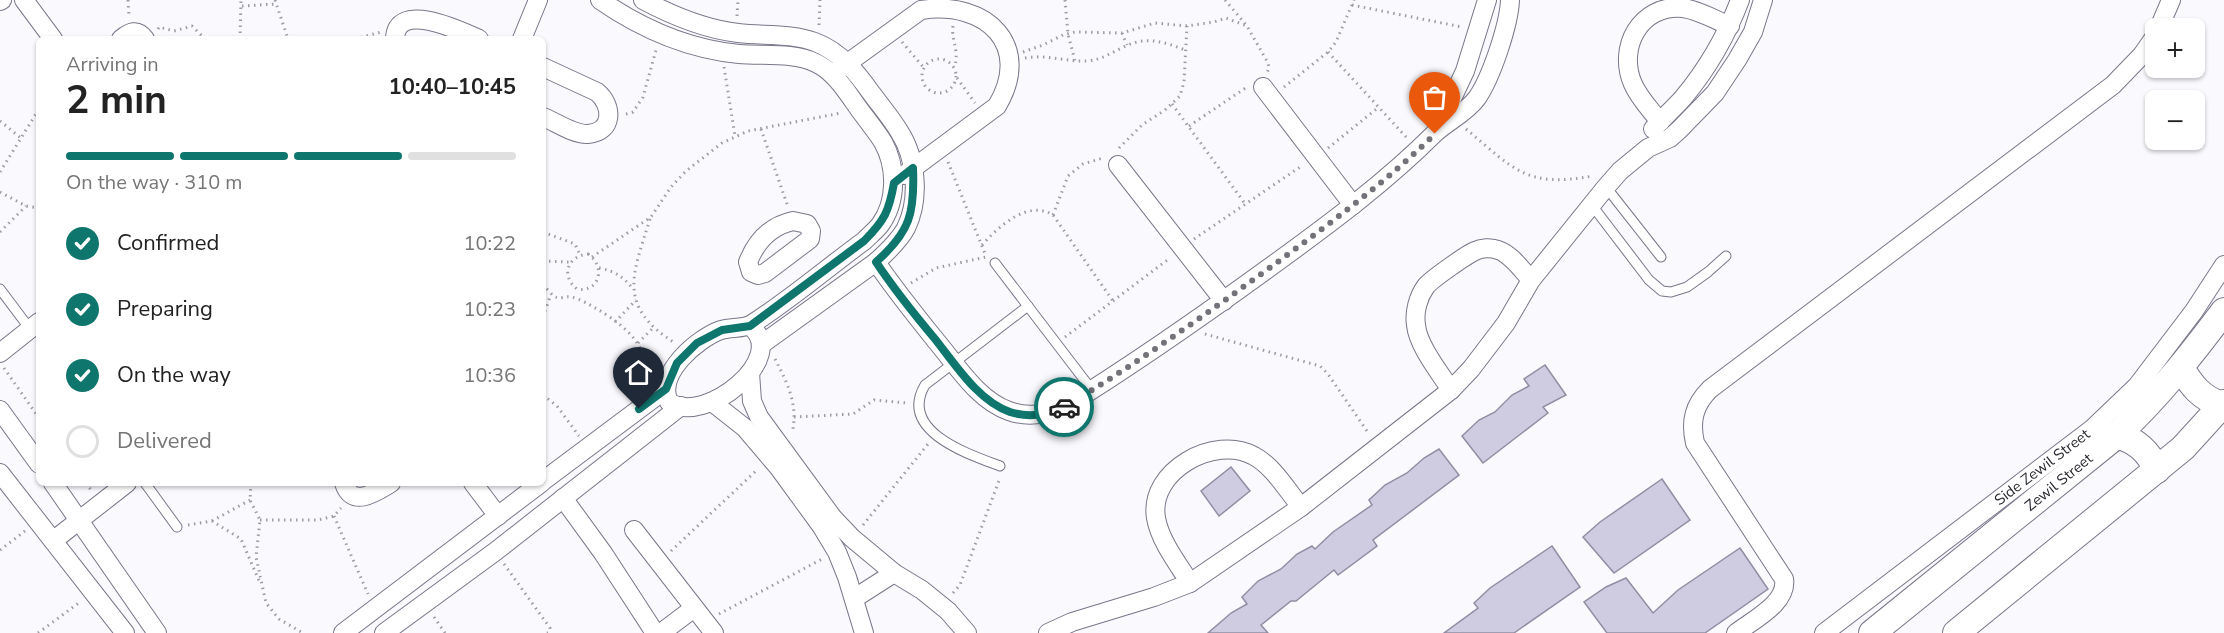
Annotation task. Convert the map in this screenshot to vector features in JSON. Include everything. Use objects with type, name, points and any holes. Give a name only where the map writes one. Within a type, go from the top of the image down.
[{"type":"main road","name":"Zewil Street","points":[[1872,633],[2117,435],[2147,408],[2224,311]]},
{"type":"main road","points":[[1958,632],[2157,470],[2182,448],[2223,404],[2209,400],[2198,393],[2181,368]]},
{"type":"main road","points":[[2117,435],[2132,439],[2142,447],[2151,457],[2157,470]]},
{"type":"street","points":[[24,0],[51,36]]},
{"type":"street","points":[[523,36],[538,0]]},
{"type":"street","points":[[546,479],[661,393],[677,363],[700,340],[722,330],[750,326],[864,241],[880,224],[890,205],[894,183],[884,144],[844,87],[817,63],[695,46],[660,35],[618,13],[600,0]]},
{"type":"street","points":[[643,0],[706,27],[737,33],[786,36],[818,43],[848,63],[900,132],[911,156],[913,168],[912,210],[905,230],[876,262],[764,343],[750,373],[739,385],[712,402],[681,406],[669,402],[661,393]]},
{"type":"street","points":[[1449,121],[1449,105],[1465,71],[1487,0]]},
{"type":"street","points":[[876,262],[898,294],[977,390],[1010,412],[1027,415],[1046,414],[1063,408],[1224,301],[1353,206],[1476,100],[1486,82],[1499,47],[1510,0]]},
{"type":"street","points":[[1648,148],[1653,129],[1698,79],[1724,40],[1740,0]]},
{"type":"street","points":[[1048,633],[1072,622],[1134,604],[1190,584],[1301,507],[1451,390],[1471,369],[1506,323],[1532,280],[1591,204],[1620,171],[1648,148],[1670,138],[1714,93],[1753,32],[1763,0]]},
{"type":"street","points":[[2163,18],[2171,0]]},
{"type":"street","points":[[832,75],[921,10],[937,4],[954,4],[970,8],[985,16],[1006,42],[1010,58],[1010,76],[1006,92],[997,106],[894,183]]},
{"type":"street","points":[[1660,122],[1638,93],[1629,74],[1630,43],[1640,23],[1660,11],[1684,8],[1730,26]]},
{"type":"street","points":[[397,33],[405,19],[415,15],[425,15],[472,36]]},
{"type":"street","points":[[126,36],[135,32],[149,36]]},
{"type":"street","points":[[1736,633],[1780,600],[1785,584],[1784,579],[1695,443],[1692,419],[1701,398],[2113,85],[2145,51]]},
{"type":"street","points":[[546,68],[597,92],[609,106],[609,116],[605,125],[598,131],[588,134],[546,118]]},
{"type":"street","points":[[1262,86],[1353,206]]},
{"type":"street","points":[[1114,157],[1224,301]]},
{"type":"street","points":[[793,221],[807,224],[812,235],[810,239],[761,274],[754,274],[747,266],[752,253],[764,237],[780,225],[793,221]]},
{"type":"street","points":[[1451,390],[1421,342],[1416,328],[1415,313],[1419,298],[1427,285],[1475,250],[1486,248],[1508,255],[1532,280]]},
{"type":"street","points":[[787,256],[806,283]]},
{"type":"street","name":"Side Zewil Street","points":[[1824,633],[2092,429],[2137,386],[2194,311],[2224,265]]},
{"type":"street","points":[[0,352],[34,325]]},
{"type":"street","points":[[750,326],[764,343]]},
{"type":"street","points":[[750,373],[752,401],[778,457],[837,552],[855,598],[864,633]]},
{"type":"street","points":[[712,402],[778,457],[852,538],[894,573],[922,590],[968,633]]},
{"type":"street","points":[[384,633],[496,551],[681,406]]},
{"type":"street","points":[[0,410],[36,460]]},
{"type":"street","points":[[1190,584],[1159,530],[1155,516],[1156,502],[1163,486],[1174,471],[1188,460],[1222,449],[1248,453],[1268,468],[1301,507]]},
{"type":"street","points":[[0,473],[125,633]]},
{"type":"street","points":[[55,486],[137,602],[151,631]]},
{"type":"street","points":[[54,540],[124,486]]},
{"type":"street","points":[[348,489],[362,498],[371,496],[386,486]]},
{"type":"street","points":[[475,486],[498,516]]},
{"type":"street","points":[[343,633],[537,486]]},
{"type":"street","points":[[563,498],[656,633]]},
{"type":"street","points":[[633,530],[704,621],[661,633]]},
{"type":"street","points":[[855,598],[894,573]]},
{"type":"lane","points":[[1606,187],[1660,257]]},
{"type":"lane","points":[[1591,204],[1649,280],[1662,291],[1671,292],[1687,287],[1726,256]]},
{"type":"lane","points":[[995,263],[1092,390]]},
{"type":"lane","points":[[0,289],[34,325]]},
{"type":"lane","points":[[1000,466],[965,452],[936,435],[925,426],[920,416],[919,404],[925,385],[1028,306]]},
{"type":"lane","points":[[147,486],[177,526]]},
{"type":"path","points":[[240,36],[241,0]]},
{"type":"path","points":[[818,43],[820,0]]},
{"type":"path","points":[[1065,0],[1068,34],[1075,61]]},
{"type":"path","points":[[1225,0],[1247,26],[1268,63],[1262,86]]},
{"type":"path","points":[[1189,126],[1328,52],[1336,42],[1354,0]]},
{"type":"path","points":[[242,6],[276,2],[287,36]]},
{"type":"path","points":[[1352,5],[1479,30]]},
{"type":"path","points":[[970,8],[960,13],[952,28],[957,51],[954,67],[957,78],[983,116]]},
{"type":"path","points":[[1010,58],[1068,34],[1122,33],[1155,23],[1187,26],[1226,18],[1247,26]]},
{"type":"path","points":[[149,36],[159,27],[174,31],[192,26],[202,36]]},
{"type":"path","points":[[1053,215],[1068,176],[1083,164],[1114,157],[1142,125],[1180,96],[1184,82],[1187,26]]},
{"type":"path","points":[[892,30],[924,68]]},
{"type":"path","points":[[376,36],[397,33]]},
{"type":"path","points":[[1122,33],[1127,45]]},
{"type":"path","points":[[609,116],[633,112],[643,97],[660,35]]},
{"type":"path","points":[[1010,58],[1041,56],[1075,61],[1102,59],[1138,41],[1167,43],[1185,50]]},
{"type":"path","points":[[721,51],[735,136]]},
{"type":"path","points":[[1328,52],[1419,150]]},
{"type":"path","points":[[954,67],[939,59],[933,60],[924,68],[921,76],[927,89],[942,94],[949,91],[957,78]]},
{"type":"path","points":[[1172,104],[1246,205]]},
{"type":"path","points":[[1057,344],[1182,248],[1316,156],[1379,107]]},
{"type":"path","points":[[700,340],[685,348],[654,327],[640,312],[634,290],[637,257],[651,217],[671,187],[709,152],[735,136],[748,131],[859,110]]},
{"type":"path","points":[[0,172],[36,114]]},
{"type":"path","points":[[0,121],[21,138]]},
{"type":"path","points":[[1449,121],[1509,165],[1534,178],[1568,179],[1620,171]]},
{"type":"path","points":[[761,129],[793,221]]},
{"type":"path","points":[[898,294],[936,268],[987,257],[941,147]]},
{"type":"path","points":[[0,192],[26,206],[36,208]]},
{"type":"path","points":[[0,232],[26,206]]},
{"type":"path","points":[[982,244],[1000,226],[1020,214],[1041,210],[1053,215],[1113,301]]},
{"type":"path","points":[[592,257],[651,217]]},
{"type":"path","points":[[546,233],[575,244],[580,255]]},
{"type":"path","points":[[588,254],[599,268],[598,280],[593,287],[585,290],[578,289],[569,279],[570,262],[580,255],[588,254]]},
{"type":"path","points":[[546,261],[570,262]]},
{"type":"path","points":[[599,268],[613,271],[625,279],[634,290]]},
{"type":"path","points":[[546,288],[558,299],[570,297],[578,299],[615,322],[638,343],[661,393]]},
{"type":"path","points":[[578,289],[578,299]]},
{"type":"path","points":[[546,309],[551,294]]},
{"type":"path","points":[[615,322],[636,300]]},
{"type":"path","points":[[638,343],[654,327]]},
{"type":"path","points":[[1184,328],[1320,366],[1331,378],[1378,448]]},
{"type":"path","points":[[659,563],[778,457],[793,428],[792,398],[788,384],[764,343]]},
{"type":"path","points":[[0,363],[36,411]]},
{"type":"path","points":[[546,397],[557,405],[587,447]]},
{"type":"path","points":[[794,417],[853,414],[874,400],[919,404]]},
{"type":"path","points":[[852,538],[936,435]]},
{"type":"path","points":[[940,605],[960,585],[1003,470],[1000,466]]},
{"type":"path","points":[[251,486],[250,500],[260,520],[256,557],[266,603],[287,626],[303,633]]},
{"type":"path","points":[[260,520],[318,520],[334,516],[348,489]]},
{"type":"path","points":[[177,526],[212,521],[250,500]]},
{"type":"path","points":[[334,516],[375,610]]},
{"type":"path","points":[[0,550],[39,521]]},
{"type":"path","points":[[212,521],[241,539],[264,592]]},
{"type":"path","points":[[496,551],[550,628],[547,633]]},
{"type":"path","points":[[704,621],[837,552]]},
{"type":"path","points":[[38,633],[94,592]]},
{"type":"building","points":[[1545,365],[1566,395],[1543,407],[1548,413],[1483,463],[1462,436],[1479,420],[1495,412],[1512,395],[1529,386],[1524,379]]},
{"type":"building","points":[[1439,449],[1459,475],[1373,540],[1377,546],[1338,575],[1334,570],[1296,601],[1291,601],[1261,625],[1268,633],[1208,633],[1231,613],[1247,604],[1242,597],[1258,581],[1281,569],[1297,554],[1312,546],[1315,549],[1333,532],[1372,505],[1369,500],[1385,485],[1407,473]]},
{"type":"building","points":[[1231,467],[1250,491],[1219,516],[1201,491]]},
{"type":"building","points":[[1662,479],[1690,520],[1614,573],[1583,537],[1600,522]]},
{"type":"building","points":[[1552,546],[1580,587],[1514,633],[1444,633],[1478,608],[1474,603],[1490,588]]},
{"type":"building","points":[[1740,548],[1768,589],[1705,633],[1607,633],[1584,602],[1606,587],[1626,578],[1653,613],[1678,590]]},
{"type":"way so far","points":[[1064,407],[1224,301],[1326,227],[1394,172],[1435,134]]},
{"type":"route","points":[[639,409],[666,389],[677,363],[697,343],[722,330],[750,326],[864,241],[880,224],[890,205],[894,183],[913,168],[912,210],[905,230],[876,262],[898,294],[977,390],[1010,412],[1027,415],[1046,414],[1064,407]]}]
